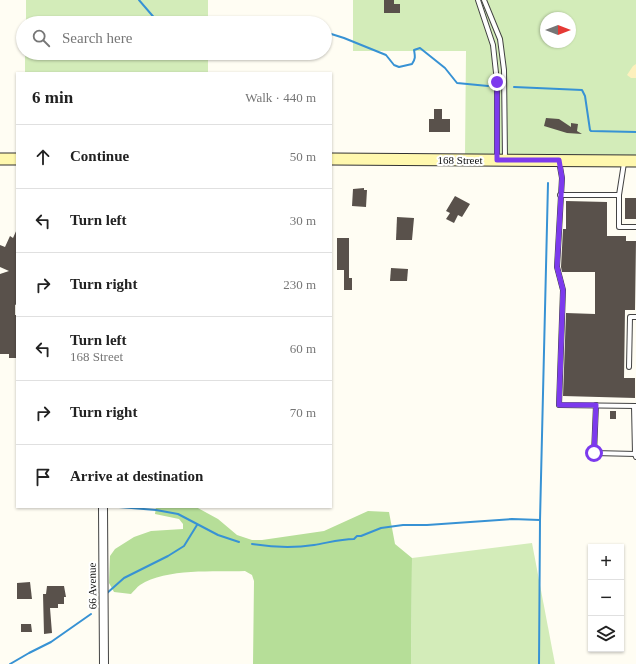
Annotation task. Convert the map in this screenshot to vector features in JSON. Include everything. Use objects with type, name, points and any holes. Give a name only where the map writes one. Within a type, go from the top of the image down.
[{"type":"main road","points":[[0,159],[16,159]]},
{"type":"main road","name":"168 Street","points":[[332,160],[630,161]]},
{"type":"street","name":"66 Avenue","points":[[103,508],[104,664]]},
{"type":"lane","points":[[478,0],[494,45],[501,160]]},
{"type":"lane","points":[[484,0],[500,39],[504,70],[501,160]]},
{"type":"lane","points":[[559,160],[562,178],[557,267],[563,290],[559,405],[596,405],[635,406],[636,455],[594,453],[596,405]]},
{"type":"lane","points":[[630,161],[619,194],[619,227],[636,227]]},
{"type":"lane","points":[[560,195],[619,194]]},
{"type":"lane","points":[[630,368],[630,317],[636,317]]},
{"type":"green space","points":[[26,0],[208,0],[208,16],[26,16]]},
{"type":"green space","points":[[353,0],[636,0],[636,155],[465,154],[466,51],[353,51]]},
{"type":"green space","points":[[25,60],[208,60],[208,72],[25,72]]},
{"type":"green space","points":[[156,508],[198,508],[218,519],[237,535],[252,540],[262,540],[324,531],[368,511],[389,512],[395,544],[412,558],[411,664],[253,664],[254,581],[252,575],[245,571],[177,573],[163,576],[140,585],[131,594],[114,592],[109,583],[110,556],[115,549],[134,537],[151,531],[183,529],[183,524],[179,519],[155,514]]},
{"type":"green space","points":[[532,543],[555,664],[411,664],[412,558]]},
{"type":"sand","points":[[636,64],[636,78],[631,78],[627,75]]},
{"type":"building","points":[[384,0],[394,0],[394,4],[400,4],[400,13],[384,13]]},
{"type":"building","points":[[434,109],[442,109],[442,119],[450,119],[450,132],[429,132],[429,119],[434,119]]},
{"type":"building","points":[[546,118],[559,119],[571,127],[571,123],[578,124],[577,131],[582,134],[567,133],[544,126]]},
{"type":"building","points":[[364,188],[364,190],[367,190],[366,207],[352,206],[353,189]]},
{"type":"building","points":[[455,196],[470,204],[462,217],[458,215],[454,223],[446,219],[450,213],[446,211]]},
{"type":"building","points":[[625,198],[636,198],[636,219],[625,219]]},
{"type":"building","points":[[566,201],[607,202],[607,236],[626,236],[626,241],[636,241],[635,310],[625,310],[624,378],[635,378],[635,398],[563,396],[566,313],[595,314],[595,272],[562,272],[563,229],[566,229]]},
{"type":"building","points":[[397,217],[414,218],[412,240],[396,240]]},
{"type":"building","points":[[16,231],[16,358],[9,358],[9,354],[0,354],[0,274],[9,271],[0,267],[0,245],[5,247],[10,236],[13,238]]},
{"type":"building","points":[[337,238],[349,238],[349,278],[352,278],[352,290],[344,290],[344,270],[337,270]]},
{"type":"building","points":[[391,268],[408,269],[407,281],[390,281]]},
{"type":"building","points":[[610,411],[616,411],[616,419],[610,419]]},
{"type":"building","points":[[30,582],[32,599],[17,599],[17,583]]},
{"type":"building","points":[[47,586],[64,586],[66,597],[64,597],[64,604],[58,604],[58,608],[50,608],[52,633],[44,634],[43,594],[46,594]]},
{"type":"building","points":[[21,624],[31,624],[32,632],[21,632]]},
{"type":"waterway","points":[[139,0],[153,16]]},
{"type":"waterway","points":[[332,34],[386,55],[394,65],[399,67],[412,64],[415,57],[414,50],[420,48],[445,68],[457,83],[488,86]]},
{"type":"waterway","points":[[514,87],[582,90],[585,96],[591,131],[636,132]]},
{"type":"waterway","points":[[539,664],[540,520],[548,183]]},
{"type":"waterway","points":[[131,508],[178,514],[218,535],[239,542]]},
{"type":"waterway","points":[[252,544],[299,547],[354,539],[357,536],[361,536],[381,528],[403,525],[427,525],[512,519],[540,520]]},
{"type":"waterway","points":[[106,594],[124,578],[168,556],[184,546],[197,525]]},
{"type":"waterway","points":[[10,664],[51,642],[91,614]]},
{"type":"route","points":[[497,82],[497,160],[559,160],[562,178],[557,267],[563,290],[559,405],[596,405],[594,453]]}]
